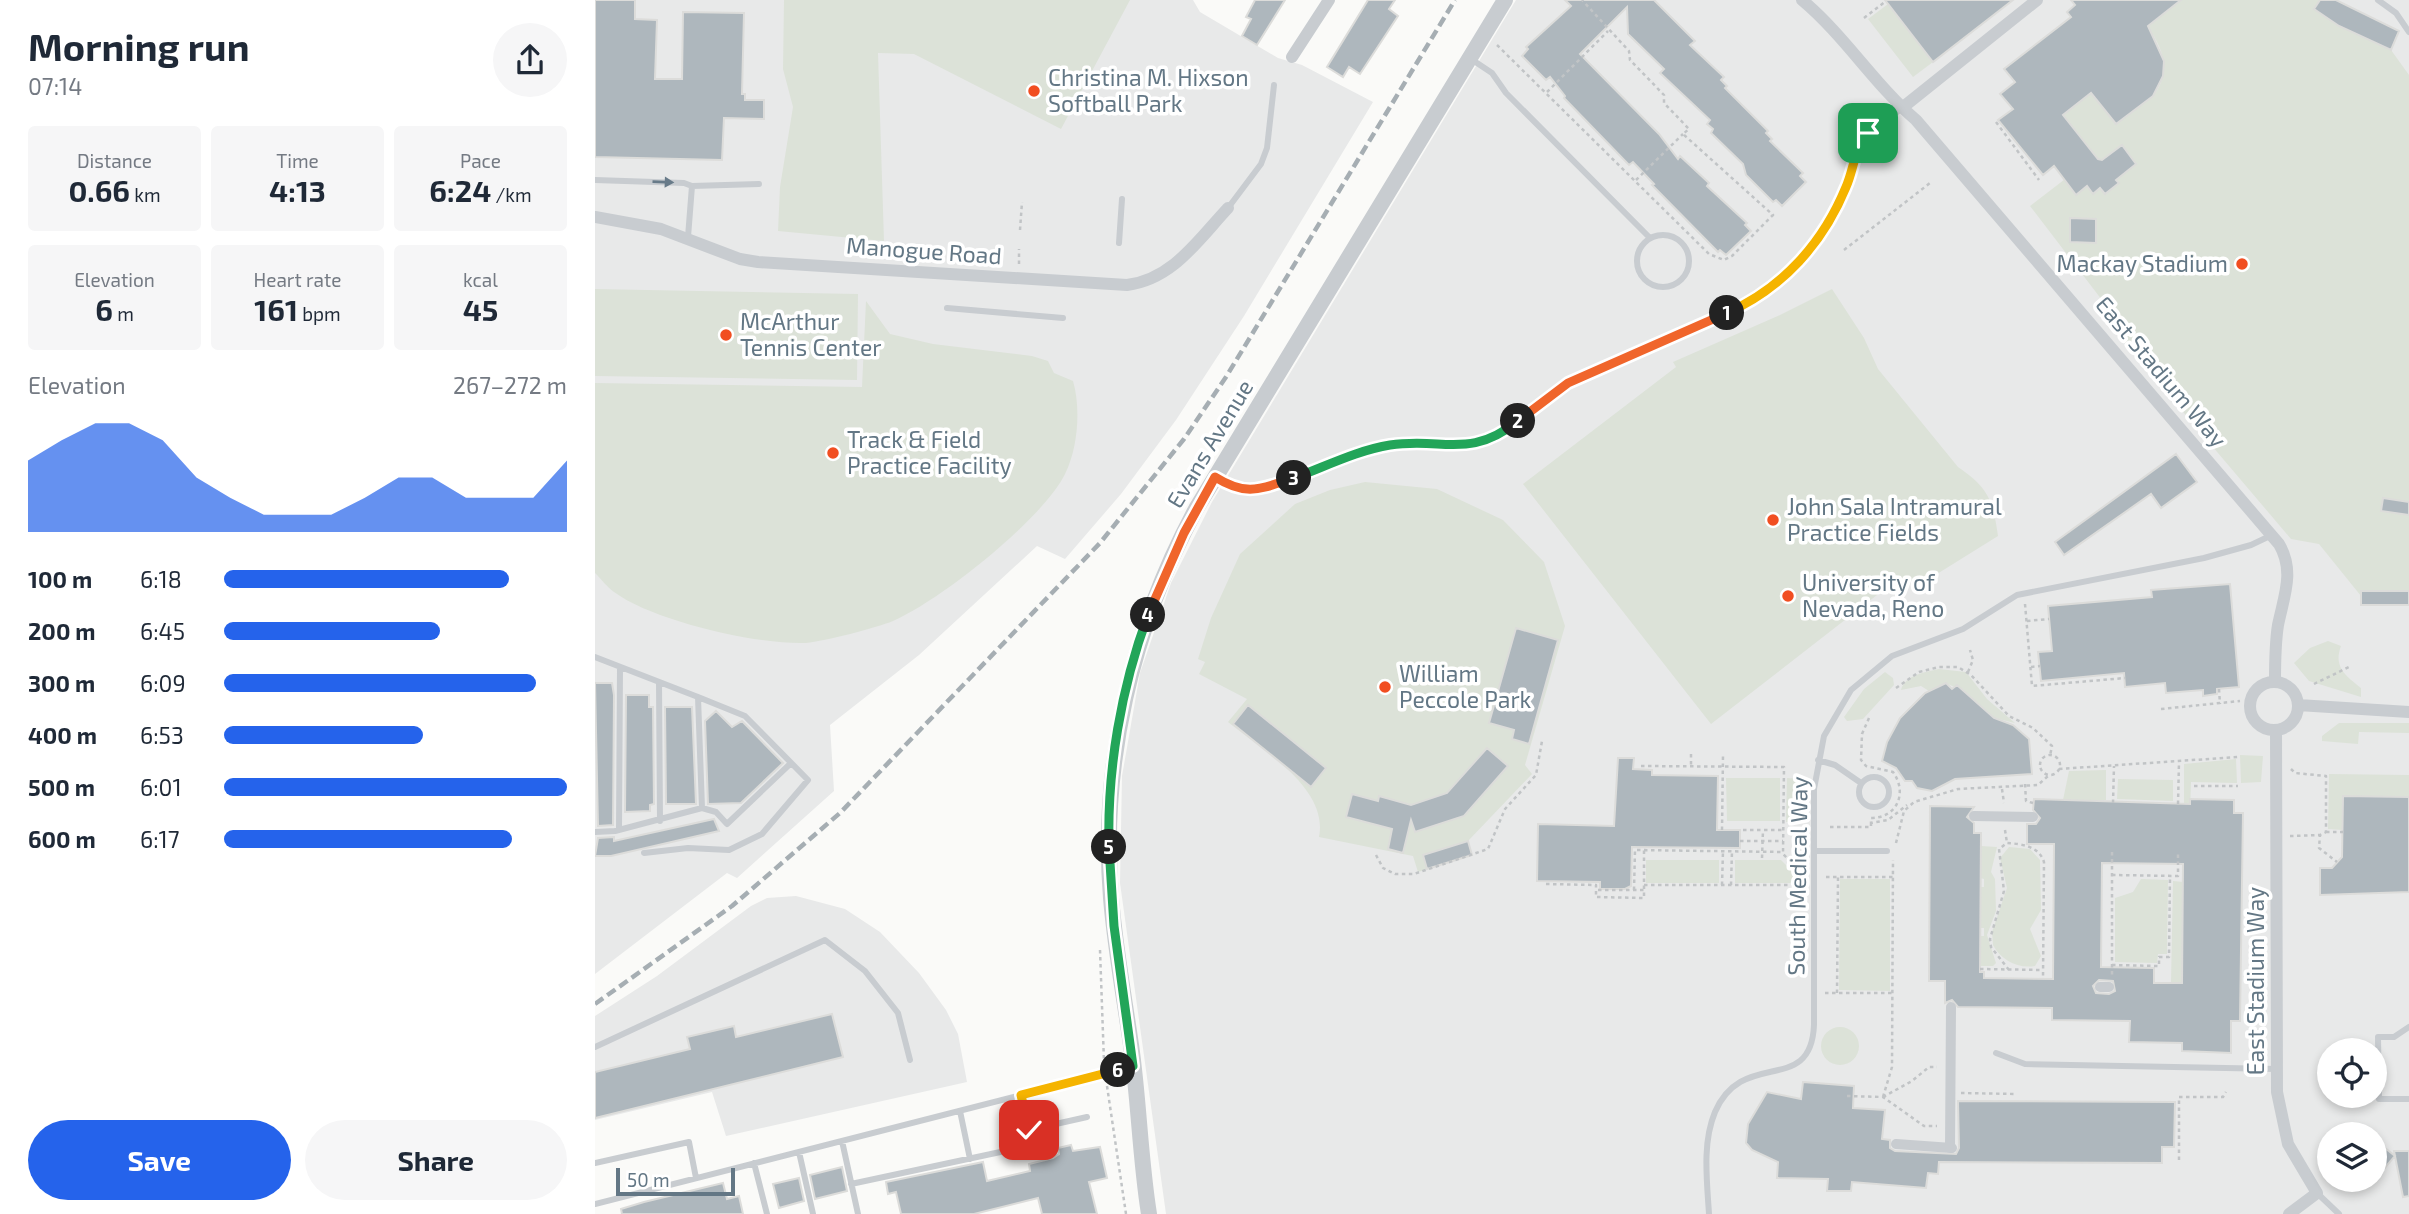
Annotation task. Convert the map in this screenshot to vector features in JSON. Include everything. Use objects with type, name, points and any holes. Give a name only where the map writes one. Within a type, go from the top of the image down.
[{"type":"street","points":[[1292,57],[1329,0]]},
{"type":"street","name":"Evans Avenue","points":[[1149,1214],[1111,896],[1109,811],[1115,751],[1125,695],[1147,618],[1175,551],[1215,477],[1471,59],[1504,0]]},
{"type":"street","name":"East Stadium Way","points":[[1802,0],[1832,27],[2019,238],[2272,535],[2289,565],[2277,635],[2275,682]]},
{"type":"street","points":[[1902,108],[2037,0]]},
{"type":"street","name":"Manogue Road","points":[[595,217],[634,222],[688,237],[740,259],[758,262],[1127,285],[1155,278],[1170,270],[1228,208]]},
{"type":"street","points":[[2275,682],[2293,692],[2298,705],[2294,719],[2276,730],[2256,723],[2250,709],[2253,694],[2258,688],[2275,682]]},
{"type":"street","points":[[2298,705],[2409,712]]},
{"type":"street","name":"East Stadium Way","points":[[2276,730],[2277,1069],[2282,1127],[2299,1166],[2317,1193]]},
{"type":"street","points":[[1974,816],[2033,817]]},
{"type":"street","points":[[1896,1144],[1951,1148],[1951,1007]]},
{"type":"street","points":[[2289,1214],[2317,1193]]},
{"type":"lane","points":[[2378,0],[2396,13],[2409,32]]},
{"type":"lane","points":[[1471,59],[1492,73],[1506,93],[1650,238]]},
{"type":"lane","points":[[1228,208],[1261,164],[1268,141],[1274,85]]},
{"type":"lane","points":[[1215,477],[1242,491],[1252,491],[1389,445],[1464,446],[1484,442],[1499,435],[1568,383],[1749,303],[1790,271],[1812,247],[1841,200],[1860,142],[1902,108]]},
{"type":"lane","points":[[595,180],[684,183],[692,186],[759,184]]},
{"type":"lane","points":[[688,237],[692,186]]},
{"type":"lane","points":[[1119,243],[1122,199]]},
{"type":"lane","points":[[1667,235],[1683,244],[1689,260],[1683,277],[1677,283],[1653,285],[1641,274],[1638,266],[1639,250],[1650,238],[1667,235]]},
{"type":"lane","points":[[947,308],[1063,318]]},
{"type":"lane","name":"South Medical Way","points":[[1709,1214],[1707,1150],[1710,1130],[1722,1100],[1744,1079],[1798,1064],[1812,1048],[1814,789],[1824,736],[1840,705],[1866,675],[1892,656],[1963,629],[2017,595],[2204,558],[2251,545],[2272,535]]},
{"type":"lane","points":[[595,657],[745,716],[808,779],[762,834],[729,850],[688,848],[644,853]]},
{"type":"lane","points":[[619,830],[620,667]]},
{"type":"lane","points":[[659,682],[660,821]]},
{"type":"lane","points":[[698,697],[702,808]]},
{"type":"lane","points":[[1818,760],[1835,765],[1861,783]]},
{"type":"lane","points":[[595,832],[660,821],[702,808],[716,812],[727,824],[792,763]]},
{"type":"lane","points":[[1870,777],[1885,781],[1889,790],[1887,800],[1875,808],[1865,805],[1858,792],[1861,783],[1870,777]]},
{"type":"lane","points":[[1814,851],[1890,852]]},
{"type":"lane","points":[[595,1047],[825,940],[865,971],[898,1013],[910,1060]]},
{"type":"lane","points":[[2409,1027],[2394,1037],[2378,1037],[2379,1099],[2409,1099]]},
{"type":"lane","points":[[1996,1054],[2025,1065],[2277,1069]]},
{"type":"lane","points":[[595,1204],[1133,1066]]},
{"type":"lane","points":[[1021,1095],[1029,1130],[1087,1118]]},
{"type":"lane","points":[[960,1111],[970,1159]]},
{"type":"lane","points":[[842,1140],[857,1214]]},
{"type":"lane","points":[[595,1163],[689,1142],[696,1178]]},
{"type":"lane","points":[[851,1184],[1005,1151]]},
{"type":"lane","points":[[799,1152],[813,1214]]},
{"type":"lane","points":[[754,1163],[767,1214]]},
{"type":"lane","name":"East Stadium Way","points":[[2317,1193],[2339,1214]]},
{"type":"path","points":[[1582,0],[1629,51],[1630,60],[1664,95],[1664,103],[1689,129],[1635,181]]},
{"type":"path","points":[[1864,18],[1886,1]]},
{"type":"path","points":[[1547,92],[1608,31]]},
{"type":"path","points":[[1495,42],[1709,254],[1724,260],[1732,256],[1773,215],[1683,134]]},
{"type":"path","points":[[1996,122],[2039,180]]},
{"type":"path","points":[[1844,250],[1930,183]]},
{"type":"path","points":[[1020,230],[1022,202]]},
{"type":"path","points":[[1019,249],[1019,268]]},
{"type":"path","points":[[2025,602],[2032,686],[2125,678]]},
{"type":"path","points":[[2027,621],[2049,619]]},
{"type":"path","points":[[1968,672],[1973,660],[1970,650]]},
{"type":"path","points":[[1896,688],[1908,677],[1930,668],[1949,666],[1968,672],[2009,716],[2033,728],[2052,746],[2050,756]]},
{"type":"path","points":[[2031,667],[2040,666]]},
{"type":"path","points":[[2314,684],[2351,666]]},
{"type":"path","points":[[2220,689],[2220,704]]},
{"type":"path","points":[[2161,709],[2240,701]]},
{"type":"path","points":[[1830,827],[1871,827],[1871,818],[1892,812],[1900,801],[1900,792],[1893,772],[1866,766],[1861,760],[1862,734],[1869,718]]},
{"type":"path","points":[[1376,855],[1383,868],[1403,875],[1488,849],[1505,809],[1536,775],[1542,741]]},
{"type":"path","points":[[1691,754],[1691,766]]},
{"type":"path","points":[[1722,830],[1723,755]]},
{"type":"path","points":[[2049,775],[2040,767],[2044,758],[2050,756],[2058,760],[2059,768]]},
{"type":"path","points":[[1871,823],[1888,820],[1903,806],[1946,791],[2038,785],[2059,768],[2238,757]]},
{"type":"path","points":[[2178,804],[2179,762]]},
{"type":"path","points":[[1641,766],[1784,767],[1783,852],[1803,874],[1803,885],[1644,885]]},
{"type":"path","points":[[2113,803],[2114,766]]},
{"type":"path","points":[[2287,769],[2294,769],[2295,773],[2326,776],[2326,832]]},
{"type":"path","points":[[2025,785],[2026,801],[2033,803]]},
{"type":"path","points":[[2194,786],[2238,786]]},
{"type":"path","points":[[1894,846],[1908,805]]},
{"type":"path","points":[[1743,830],[1783,830]]},
{"type":"path","points":[[1762,858],[1763,830]]},
{"type":"path","points":[[2290,836],[2343,832]]},
{"type":"path","points":[[2320,835],[2319,848],[2337,862]]},
{"type":"path","points":[[1740,841],[1783,841]]},
{"type":"path","points":[[2009,970],[1991,947],[1990,939],[2004,891],[2000,849],[2007,843],[2031,847],[2042,855],[2044,862],[2043,979]]},
{"type":"path","points":[[1635,890],[1635,850],[1783,852]]},
{"type":"path","points":[[1546,884],[1596,885],[1596,897],[1644,898],[1644,850]]},
{"type":"path","points":[[1723,851],[1723,885]]},
{"type":"path","points":[[1731,885],[1732,851]]},
{"type":"path","points":[[1883,1097],[1892,1067],[1893,877],[1890,852]]},
{"type":"path","points":[[2107,985],[2112,965],[2112,852]]},
{"type":"path","points":[[2112,875],[2178,876],[2178,854]]},
{"type":"path","points":[[2112,965],[2159,966],[2159,957],[2169,957],[2170,876]]},
{"type":"path","points":[[1822,877],[1893,877]]},
{"type":"path","points":[[1837,993],[1838,877]]},
{"type":"path","points":[[1596,890],[1644,890]]},
{"type":"path","points":[[1627,890],[1627,898]]},
{"type":"path","points":[[1100,947],[1106,1074],[1126,1214]]},
{"type":"path","points":[[1980,969],[2043,970]]},
{"type":"path","points":[[1824,993],[1892,993]]},
{"type":"path","points":[[1847,1096],[1883,1097],[1912,1081],[1929,1067]]},
{"type":"path","points":[[2179,1160],[2179,1097],[2223,1097],[2226,1092]]},
{"type":"path","points":[[1958,1093],[2017,1094]]},
{"type":"path","points":[[1883,1097],[1924,1125],[1944,1127]]},
{"type":"shaded area","points":[[595,0],[1193,0],[1200,12],[1278,58],[1302,65],[1373,102],[1244,316],[1176,420],[1121,494],[1065,559],[1037,546],[919,655],[830,725],[834,791],[737,878],[727,873],[595,974]]},
{"type":"shaded area","points":[[784,0],[1130,0],[1061,129],[914,54],[878,53],[884,241],[778,231],[780,187],[793,107],[783,69]]},
{"type":"shaded area","name":"University of Nevada, Reno","points":[[1516,0],[2409,0],[2409,1214],[1166,1214],[1120,883],[1122,776],[1140,673],[1171,583],[1212,502]]},
{"type":"shaded area","name":"Mackay Stadium","points":[[2178,0],[2320,0],[2314,9],[2339,26],[2391,50],[2409,75],[2409,605],[2361,605],[2361,596],[2319,544],[2291,539],[2111,327],[2118,321],[2030,206],[2095,156],[2063,115],[2091,93],[2153,96],[2159,88],[2163,61],[2158,43],[2147,27]]},
{"type":"shaded area","points":[[1888,4],[1933,62],[1913,77],[1868,19]]},
{"type":"shaded area","name":"McArthur Tennis Center","points":[[595,289],[858,294],[857,380],[595,376]]},
{"type":"shaded area","name":"John Sala Intramural Practice Fields","points":[[1832,289],[1864,338],[1878,369],[1958,467],[1977,482],[1988,496],[1998,536],[1937,574],[1886,588],[1711,724],[1523,484],[1676,367],[1673,362]]},
{"type":"shaded area","name":"Track & Field Practice Facility","points":[[866,301],[890,334],[933,344],[1032,356],[1048,361],[1054,373],[1073,381],[1077,415],[1073,452],[1065,474],[1035,513],[962,578],[913,611],[875,627],[814,642],[761,640],[707,629],[631,603],[611,590],[595,573],[595,383],[862,387]]},
{"type":"shaded area","name":"William Peccole Park","points":[[1365,482],[1437,489],[1503,520],[1544,562],[1565,626],[1525,765],[1532,774],[1468,841],[1472,855],[1418,872],[1413,856],[1319,837],[1319,819],[1314,802],[1303,786],[1274,757],[1228,722],[1247,699],[1199,674],[1205,662],[1198,659],[1211,618],[1240,554],[1295,504],[1330,490]]},
{"type":"shaded area","points":[[2328,641],[2341,646],[2340,665],[2346,675],[2361,688],[2361,697],[2309,681],[2294,663],[2310,648]]},
{"type":"shaded area","points":[[1939,669],[1966,672],[1987,699],[2015,723],[1994,718],[1958,685],[1954,687],[1946,683],[1929,691],[1921,686],[1901,690],[1911,678]]},
{"type":"shaded area","points":[[1885,672],[1893,678],[1894,685],[1863,719],[1847,721],[1844,717],[1864,689]]},
{"type":"shaded area","points":[[2339,723],[2409,723],[2409,733],[2359,732],[2358,744],[2322,741],[2322,736]]},
{"type":"shaded area","points":[[2240,755],[2263,756],[2261,782],[2241,783]]},
{"type":"shaded area","points":[[2236,759],[2237,783],[2191,782],[2190,813],[2184,813],[2184,764]]},
{"type":"shaded area","points":[[2106,770],[2106,800],[2063,800],[2069,771]]},
{"type":"shaded area","points":[[2329,774],[2409,775],[2409,797],[2343,796],[2343,830],[2328,829]]},
{"type":"shaded area","points":[[1726,778],[1780,778],[1780,821],[1727,821]]},
{"type":"shaded area","points":[[1787,778],[1804,779],[1804,822],[1786,822]]},
{"type":"shaded area","points":[[2118,779],[2173,780],[2173,801],[2117,799]]},
{"type":"shaded area","points":[[1981,846],[1997,847],[1991,872],[1995,879],[1996,911],[1987,935],[1996,963],[1993,966],[1980,966],[1980,936],[1984,936],[1984,928],[1980,928],[1981,887],[1984,887],[1984,879],[1980,878]]},
{"type":"shaded area","points":[[2009,847],[2030,849],[2040,860],[2041,910],[2030,929],[2041,956],[2035,966],[2022,966],[2011,962],[1993,945],[1992,932],[2007,888],[2000,858]]},
{"type":"shaded area","points":[[1646,860],[1719,860],[1719,883],[1646,883]]},
{"type":"shaded area","points":[[1735,860],[1781,860],[1791,870],[1794,868],[1797,871],[1797,883],[1735,883]]},
{"type":"shaded area","points":[[1840,879],[1890,879],[1890,991],[1839,990]]},
{"type":"shaded area","points":[[2141,879],[2168,880],[2167,954],[2158,954],[2157,963],[2115,962],[2115,898],[2133,892]]},
{"type":"shaded area","points":[[2173,881],[2183,882],[2182,983],[2171,983]]},
{"type":"shaded area","points":[[796,896],[845,909],[880,932],[919,973],[946,1010],[958,1034],[967,1082],[726,1136],[712,1092],[595,1120],[595,1016],[657,976],[751,906],[767,898]]},
{"type":"shaded area","points":[[1840,1027],[1854,1032],[1859,1046],[1854,1060],[1840,1065],[1826,1060],[1821,1046],[1826,1032]]},
{"type":"building","points":[[595,0],[635,0],[635,19],[657,20],[655,79],[682,79],[683,12],[744,13],[742,94],[745,94],[745,100],[764,100],[764,119],[724,118],[722,160],[595,157]]},
{"type":"building","points":[[1255,0],[1285,0],[1257,45],[1242,36],[1251,19],[1246,17]]},
{"type":"building","points":[[1368,0],[1395,0],[1389,9],[1398,16],[1360,74],[1349,67],[1343,77],[1327,67]]},
{"type":"building","points":[[1565,0],[1654,0],[1695,41],[1690,45],[1724,77],[1721,80],[1727,86],[1725,88],[1768,131],[1766,133],[1772,139],[1770,141],[1803,173],[1800,176],[1806,182],[1782,206],[1776,200],[1773,202],[1746,175],[1743,164],[1711,133],[1713,129],[1707,124],[1710,120],[1660,73],[1664,69],[1628,34],[1627,7],[1580,54],[1659,134],[1678,159],[1680,156],[1709,183],[1707,186],[1747,223],[1745,225],[1751,231],[1726,255],[1720,250],[1718,252],[1633,162],[1629,165],[1564,98],[1550,77],[1546,80],[1522,56],[1528,49],[1526,47],[1571,6]]},
{"type":"building","points":[[1885,0],[2013,0],[1933,62]]},
{"type":"building","points":[[2071,0],[2181,0],[2148,26],[2164,61],[2163,76],[2153,96],[2116,124],[2091,93],[2063,115],[2098,159],[2102,160],[2122,145],[2136,164],[2116,180],[2119,183],[2105,194],[2100,188],[2093,194],[2087,186],[2076,195],[2054,166],[2043,175],[1998,120],[2013,109],[2000,94],[2015,82],[2004,69],[2071,17],[2067,12],[2075,5]]},
{"type":"building","points":[[2320,0],[2336,0],[2399,31],[2391,50],[2339,26],[2314,9]]},
{"type":"building","points":[[2070,218],[2096,219],[2096,243],[2070,242]]},
{"type":"building","points":[[2176,454],[2197,482],[2161,508],[2151,494],[2064,555],[2055,542]]},
{"type":"building","points":[[2383,498],[2409,502],[2409,515],[2381,511]]},
{"type":"building","points":[[2230,584],[2239,687],[2217,689],[2217,694],[2203,696],[2203,690],[2166,693],[2165,683],[2125,687],[2124,673],[2041,681],[2038,652],[2052,651],[2048,606],[2152,597],[2151,590]]},
{"type":"building","points":[[2361,591],[2409,591],[2409,605],[2361,605]]},
{"type":"building","points":[[1516,628],[1558,640],[1529,744],[1512,739],[1514,730],[1489,723]]},
{"type":"building","points":[[595,683],[612,683],[614,695],[613,825],[598,826]]},
{"type":"building","points":[[1946,683],[1952,689],[1957,685],[1994,718],[2013,725],[2029,739],[2032,774],[1955,779],[1932,791],[1917,788],[1912,781],[1905,781],[1896,768],[1882,761],[1887,742],[1900,718],[1925,693]]},
{"type":"building","points":[[626,695],[649,695],[649,707],[653,707],[654,804],[650,805],[650,811],[625,812]]},
{"type":"building","points":[[1248,705],[1326,768],[1311,787],[1233,724]]},
{"type":"building","points":[[665,707],[692,707],[696,804],[666,804]]},
{"type":"building","points":[[716,711],[732,727],[742,721],[783,763],[741,803],[708,804],[705,721]]},
{"type":"building","points":[[1487,748],[1508,766],[1464,816],[1415,832],[1411,820],[1403,853],[1388,849],[1392,829],[1346,817],[1352,794],[1378,801],[1379,796],[1411,805],[1447,793]]},
{"type":"building","points":[[1618,758],[1634,758],[1633,769],[1652,770],[1652,775],[1718,776],[1717,830],[1740,830],[1740,848],[1632,847],[1631,886],[1625,889],[1600,889],[1600,882],[1537,881],[1538,824],[1614,826]]},
{"type":"building","points":[[2343,796],[2409,797],[2409,892],[2320,895],[2320,868],[2332,868],[2342,857]]},
{"type":"building","points":[[2034,799],[2190,804],[2190,799],[2234,800],[2234,813],[2243,813],[2240,1021],[2231,1021],[2231,1053],[2182,1051],[2182,1043],[2129,1042],[2130,1021],[2052,1020],[2052,1008],[1958,1007],[1952,1000],[1945,1003],[1945,981],[1929,981],[1930,806],[1974,807],[1967,817],[1974,823],[1974,833],[1981,833],[1980,972],[1984,972],[1984,978],[2053,979],[2054,844],[2027,844],[2027,824],[2036,824],[2040,818],[2033,810]],"holes":[[[2102,863],[2183,864],[2182,983],[2154,983],[2154,968],[2101,967]],[[2099,980],[2113,981],[2115,991],[2109,994],[2096,993],[2093,986]]]},
{"type":"building","points":[[714,819],[719,831],[611,856],[595,856],[598,838],[614,837],[614,841]]},
{"type":"building","points":[[1468,841],[1472,855],[1427,869],[1423,855]]},
{"type":"building","points":[[832,1014],[843,1057],[595,1118],[595,1072],[690,1049],[687,1037],[734,1026],[736,1037]]},
{"type":"building","points":[[1803,1082],[1854,1086],[1853,1108],[1885,1110],[1882,1139],[1890,1140],[1890,1148],[1895,1151],[1956,1154],[1959,1148],[1958,1101],[2175,1102],[2174,1147],[2162,1147],[2162,1163],[1939,1162],[1938,1174],[1928,1173],[1926,1188],[1852,1182],[1851,1191],[1827,1191],[1828,1179],[1777,1178],[1778,1162],[1752,1150],[1746,1143],[1748,1124],[1767,1092],[1801,1099]]},
{"type":"building","points":[[1071,1145],[1073,1151],[1100,1147],[1107,1178],[1089,1182],[1097,1214],[1042,1214],[1038,1198],[974,1214],[901,1214],[896,1192],[888,1194],[886,1182],[983,1162],[987,1181],[1030,1171],[1029,1164],[1053,1158],[1059,1154],[1058,1148]]},
{"type":"building","points":[[2387,1150],[2395,1156],[2387,1165]]},
{"type":"building","points":[[2394,1151],[2409,1151],[2409,1196],[2403,1197]]},
{"type":"building","points":[[842,1167],[847,1191],[815,1199],[810,1175]]},
{"type":"building","points":[[799,1178],[804,1201],[779,1208],[773,1184]]},
{"type":"building","points":[[723,1183],[727,1199],[739,1196],[743,1214],[622,1214],[621,1209]]},
{"type":"railway","points":[[595,1004],[732,906],[840,813],[1100,543],[1184,439],[1226,377],[1455,0]]},
{"type":"place","name":"Christina M. Hixson Softball Park","points":[[1034,91]]},
{"type":"place","name":"Mackay Stadium","points":[[2242,264]]},
{"type":"place","name":"McArthur Tennis Center","points":[[726,335]]},
{"type":"place","name":"Track & Field Practice Facility","points":[[833,453]]},
{"type":"place","name":"John Sala Intramural Practice Fields","points":[[1773,520]]},
{"type":"place","name":"University of Nevada, Reno","points":[[1788,596]]},
{"type":"place","name":"William Peccole Park","points":[[1385,687]]},
{"type":"route","points":[[1029,1130],[1021,1095],[1133,1066],[1111,896],[1109,811],[1115,751],[1125,695],[1147,618],[1171,559],[1215,477],[1242,491],[1252,491],[1389,445],[1464,446],[1484,442],[1499,435],[1568,383],[1749,303],[1767,292],[1812,247],[1827,225],[1850,179],[1860,142],[1868,133]]}]
